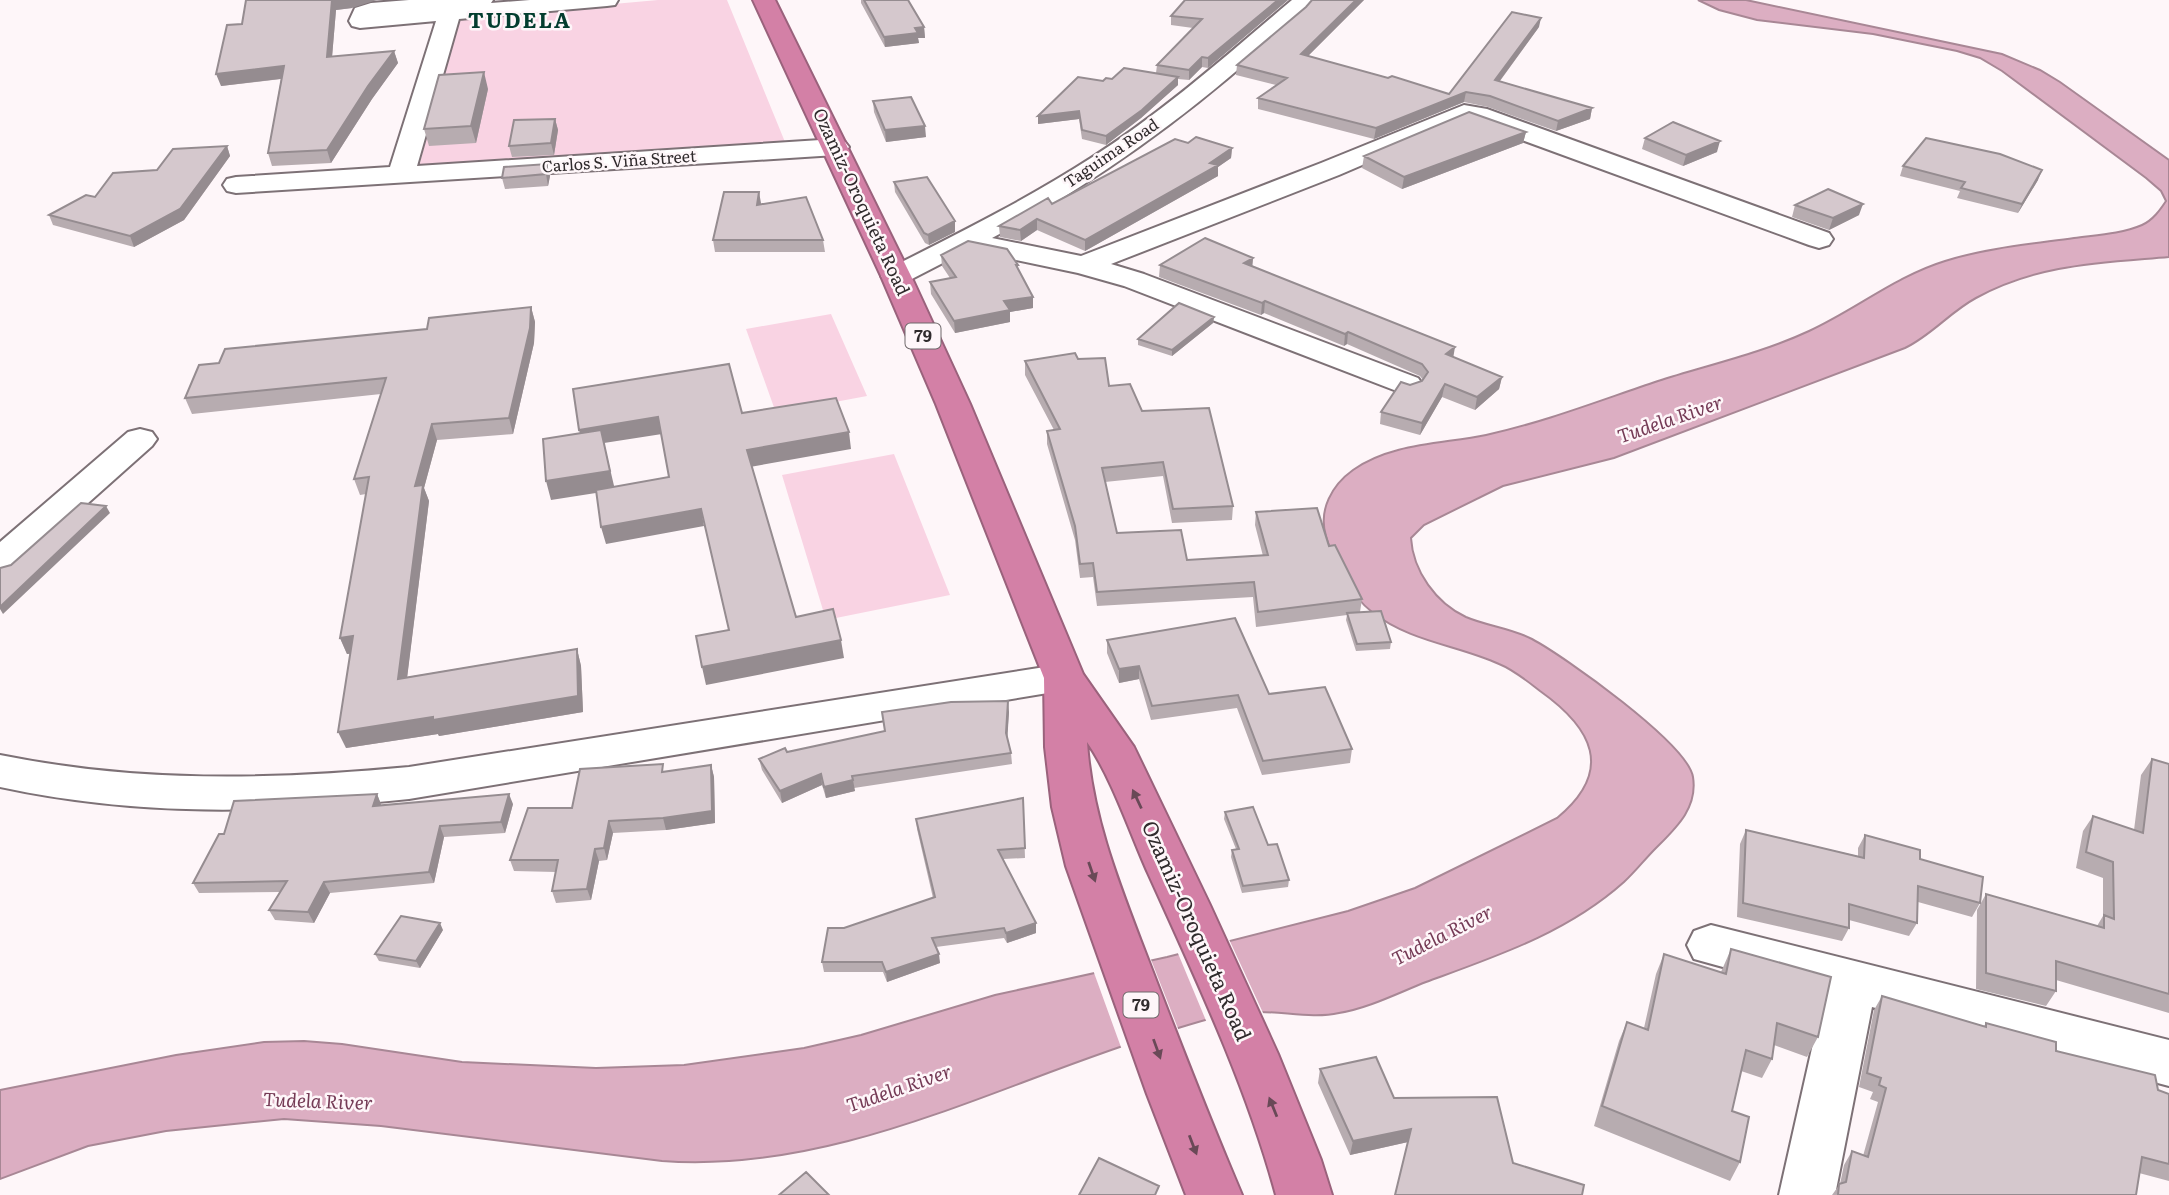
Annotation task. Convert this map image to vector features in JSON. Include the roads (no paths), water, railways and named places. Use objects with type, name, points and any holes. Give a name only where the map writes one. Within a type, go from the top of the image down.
[{"type":"highway","name":"Ozamiz-Oroquieta Road","points":[[764,0],[896,276],[981,466],[1064,678],[1114,747],[1186,905],[1251,1054],[1294,1160],[1304,1195]]},
{"type":"highway","name":"Ozamiz-Oroquieta Road","points":[[1064,678],[1066,747],[1074,807],[1089,866],[1214,1195]]},
{"type":"street","points":[[482,0],[351,10],[360,21],[368,22],[607,0]]},
{"type":"street","name":"Taguima Road","points":[[896,276],[965,241],[1126,146],[1213,80],[1305,0]]},
{"type":"street","points":[[401,174],[449,15]]},
{"type":"street","points":[[1083,265],[1330,169],[1464,112],[1478,114],[1819,239]]},
{"type":"street","name":"Carlos S. Viña Street","points":[[236,185],[836,148]]},
{"type":"street","points":[[965,241],[1083,265],[1134,280],[1407,385]]},
{"type":"street","points":[[0,562],[140,439]]},
{"type":"street","points":[[0,771],[51,783],[114,791],[241,794],[338,790],[409,783],[1064,678]]},
{"type":"street","points":[[1712,944],[2169,1063]]},
{"type":"street","points":[[1807,1195],[1852,982]]},
{"type":"water","name":"Tudela River","points":[[1698,0],[1746,0],[2002,54],[2040,70],[2169,160],[2169,257],[2070,267],[2023,278],[1976,298],[1905,348],[1614,458],[1503,486],[1424,525],[1411,538],[1421,574],[1445,603],[1466,617],[1524,635],[1548,648],[1623,702],[1686,762],[1693,777],[1694,788],[1684,817],[1628,878],[1602,900],[1530,941],[1361,1008],[1329,1015],[1255,1012],[1213,1018],[1109,1051],[922,1119],[794,1153],[729,1161],[662,1161],[381,1126],[284,1119],[166,1131],[88,1146],[0,1179],[0,1090],[176,1055],[264,1042],[342,1044],[462,1062],[596,1068],[684,1065],[804,1048],[861,1035],[995,995],[1167,957],[1348,911],[1415,888],[1557,818],[1575,800],[1586,783],[1591,766],[1590,750],[1584,735],[1558,705],[1510,669],[1402,630],[1364,605],[1338,567],[1324,526],[1325,508],[1333,491],[1345,476],[1368,461],[1400,449],[1486,435],[1530,424],[1773,346],[1826,323],[1910,275],[1945,261],[2025,244],[2108,234],[2134,228],[2150,220],[2166,201],[2161,191],[2146,178],[2002,71],[1980,58],[1873,34],[1757,20],[1719,10]]},
{"type":"district","name":"TUDELA","points":[[520,21]]}]
